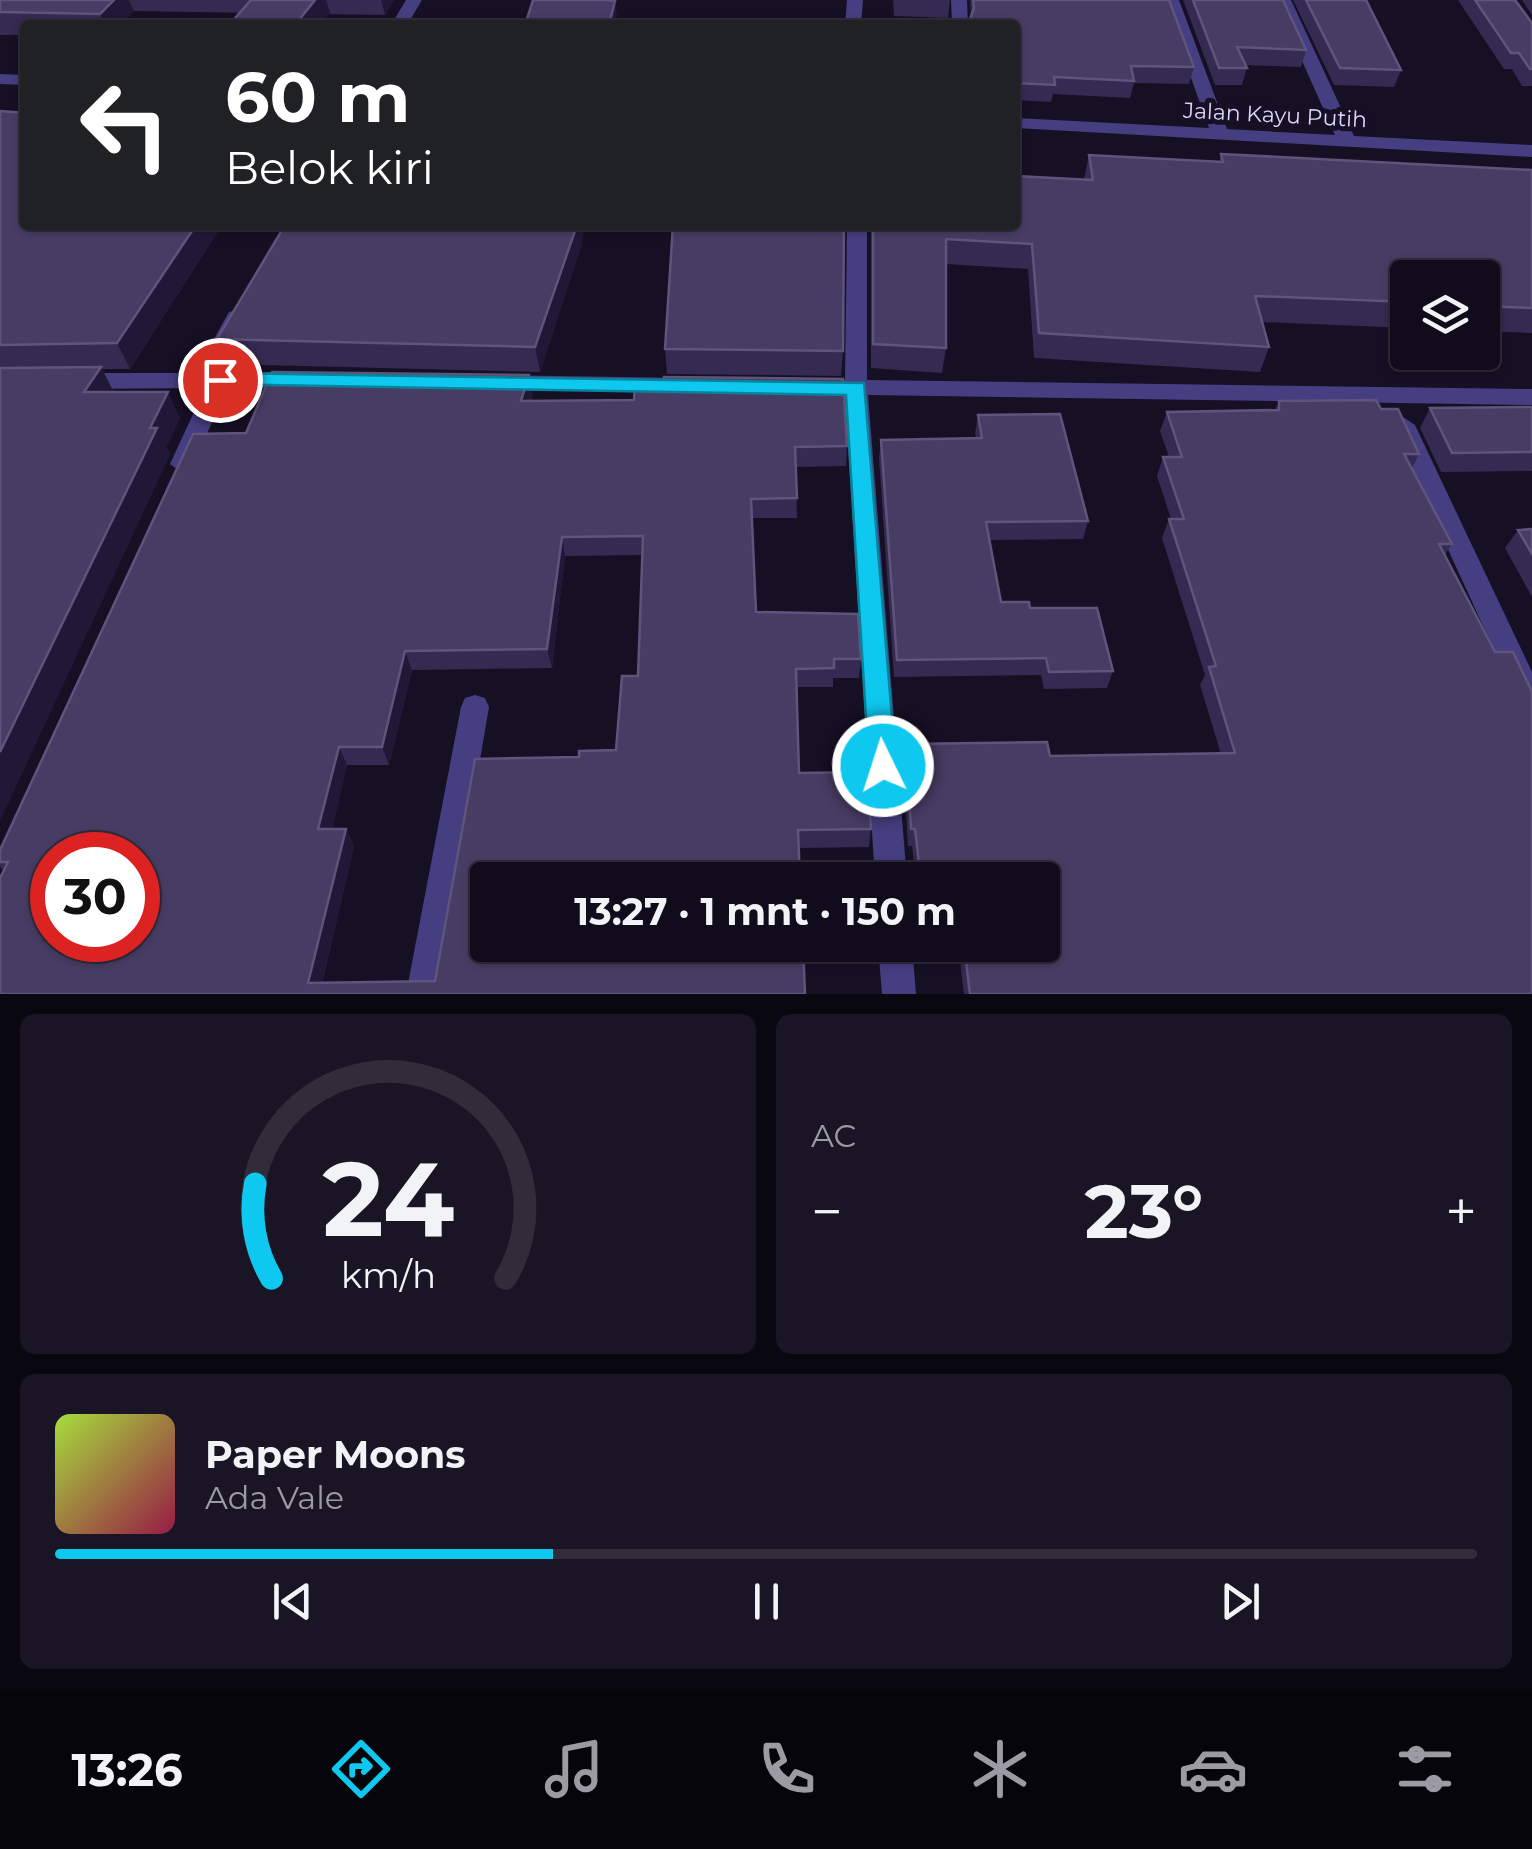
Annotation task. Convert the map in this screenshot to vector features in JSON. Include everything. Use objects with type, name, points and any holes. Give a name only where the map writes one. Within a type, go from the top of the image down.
[{"type":"street","points":[[1171,0],[1220,134]]},
{"type":"street","points":[[1283,0],[1347,141]]},
{"type":"street","name":"Jalan Kayu Putih","points":[[1020,123],[1532,151]]},
{"type":"street","points":[[857,230],[856,388],[890,862]]},
{"type":"street","points":[[172,487],[211,380],[250,294]]},
{"type":"street","points":[[55,382],[320,381]]},
{"type":"street","points":[[479,383],[717,386]]},
{"type":"street","points":[[777,387],[1532,397]]},
{"type":"street","points":[[1389,395],[1532,702]]},
{"type":"street","points":[[424,994],[475,707]]},
{"type":"street","points":[[896,962],[899,994]]},
{"type":"building","points":[[0,0],[114,0],[100,14],[0,12]]},
{"type":"building","points":[[251,0],[315,0],[299,20],[233,20]]},
{"type":"building","points":[[533,0],[615,1],[610,20],[527,20]]},
{"type":"building","points":[[973,0],[1169,0],[1194,67],[1131,66],[1134,81],[1054,77],[1055,85],[1020,83],[1020,20],[970,20]]},
{"type":"building","points":[[1193,0],[1283,0],[1306,50],[1237,47],[1247,68],[1219,68]]},
{"type":"building","points":[[1306,0],[1366,0],[1401,70],[1340,68]]},
{"type":"building","points":[[1475,0],[1515,0],[1532,23],[1532,69],[1519,53],[1511,53]]},
{"type":"building","points":[[0,111],[20,113],[20,230],[193,230],[117,343],[0,345]]},
{"type":"building","points":[[1221,154],[1532,170],[1532,308],[1500,307],[1500,260],[1390,260],[1390,301],[1255,296],[1269,347],[1039,333],[1032,244],[946,239],[946,348],[873,344],[873,230],[1020,230],[1020,176],[1093,180],[1089,155],[1223,162]]},
{"type":"building","points":[[282,230],[575,230],[535,347],[217,339]]},
{"type":"building","points":[[673,230],[844,230],[843,351],[665,349]]},
{"type":"building","points":[[101,367],[84,392],[168,392],[150,428],[157,428],[0,752],[0,368]]},
{"type":"building","points":[[272,372],[529,375],[521,401],[634,400],[635,386],[664,385],[664,377],[843,379],[847,446],[795,447],[797,498],[751,499],[756,612],[858,614],[861,659],[834,659],[834,668],[796,669],[799,773],[868,772],[871,829],[798,830],[799,862],[470,862],[470,962],[804,962],[805,994],[0,994],[0,878],[8,862],[0,862],[0,850],[193,434],[246,433]],"holes":[[[643,536],[638,676],[622,676],[616,750],[579,751],[579,757],[475,759],[435,981],[308,983],[346,829],[318,829],[339,747],[382,747],[405,651],[547,649],[562,537]]]},
{"type":"building","points":[[1376,400],[1381,409],[1398,409],[1419,454],[1404,454],[1452,544],[1439,544],[1495,652],[1513,652],[1532,692],[1532,994],[970,994],[966,962],[1060,962],[1060,862],[919,862],[915,829],[911,829],[906,744],[1047,742],[1050,756],[1235,753],[1209,667],[1216,666],[1169,519],[1184,519],[1163,457],[1182,457],[1167,412],[1279,410],[1279,401]]},
{"type":"building","points":[[1532,407],[1532,452],[1452,453],[1430,408]]},
{"type":"building","points":[[1060,414],[1088,521],[986,522],[1001,602],[1029,602],[1030,608],[1097,608],[1113,671],[1049,672],[1046,658],[897,660],[881,440],[982,438],[978,415]]},
{"type":"building","points":[[1532,529],[1532,554],[1518,530]]},
{"type":"route","points":[[220,380],[856,388],[883,766]]}]
